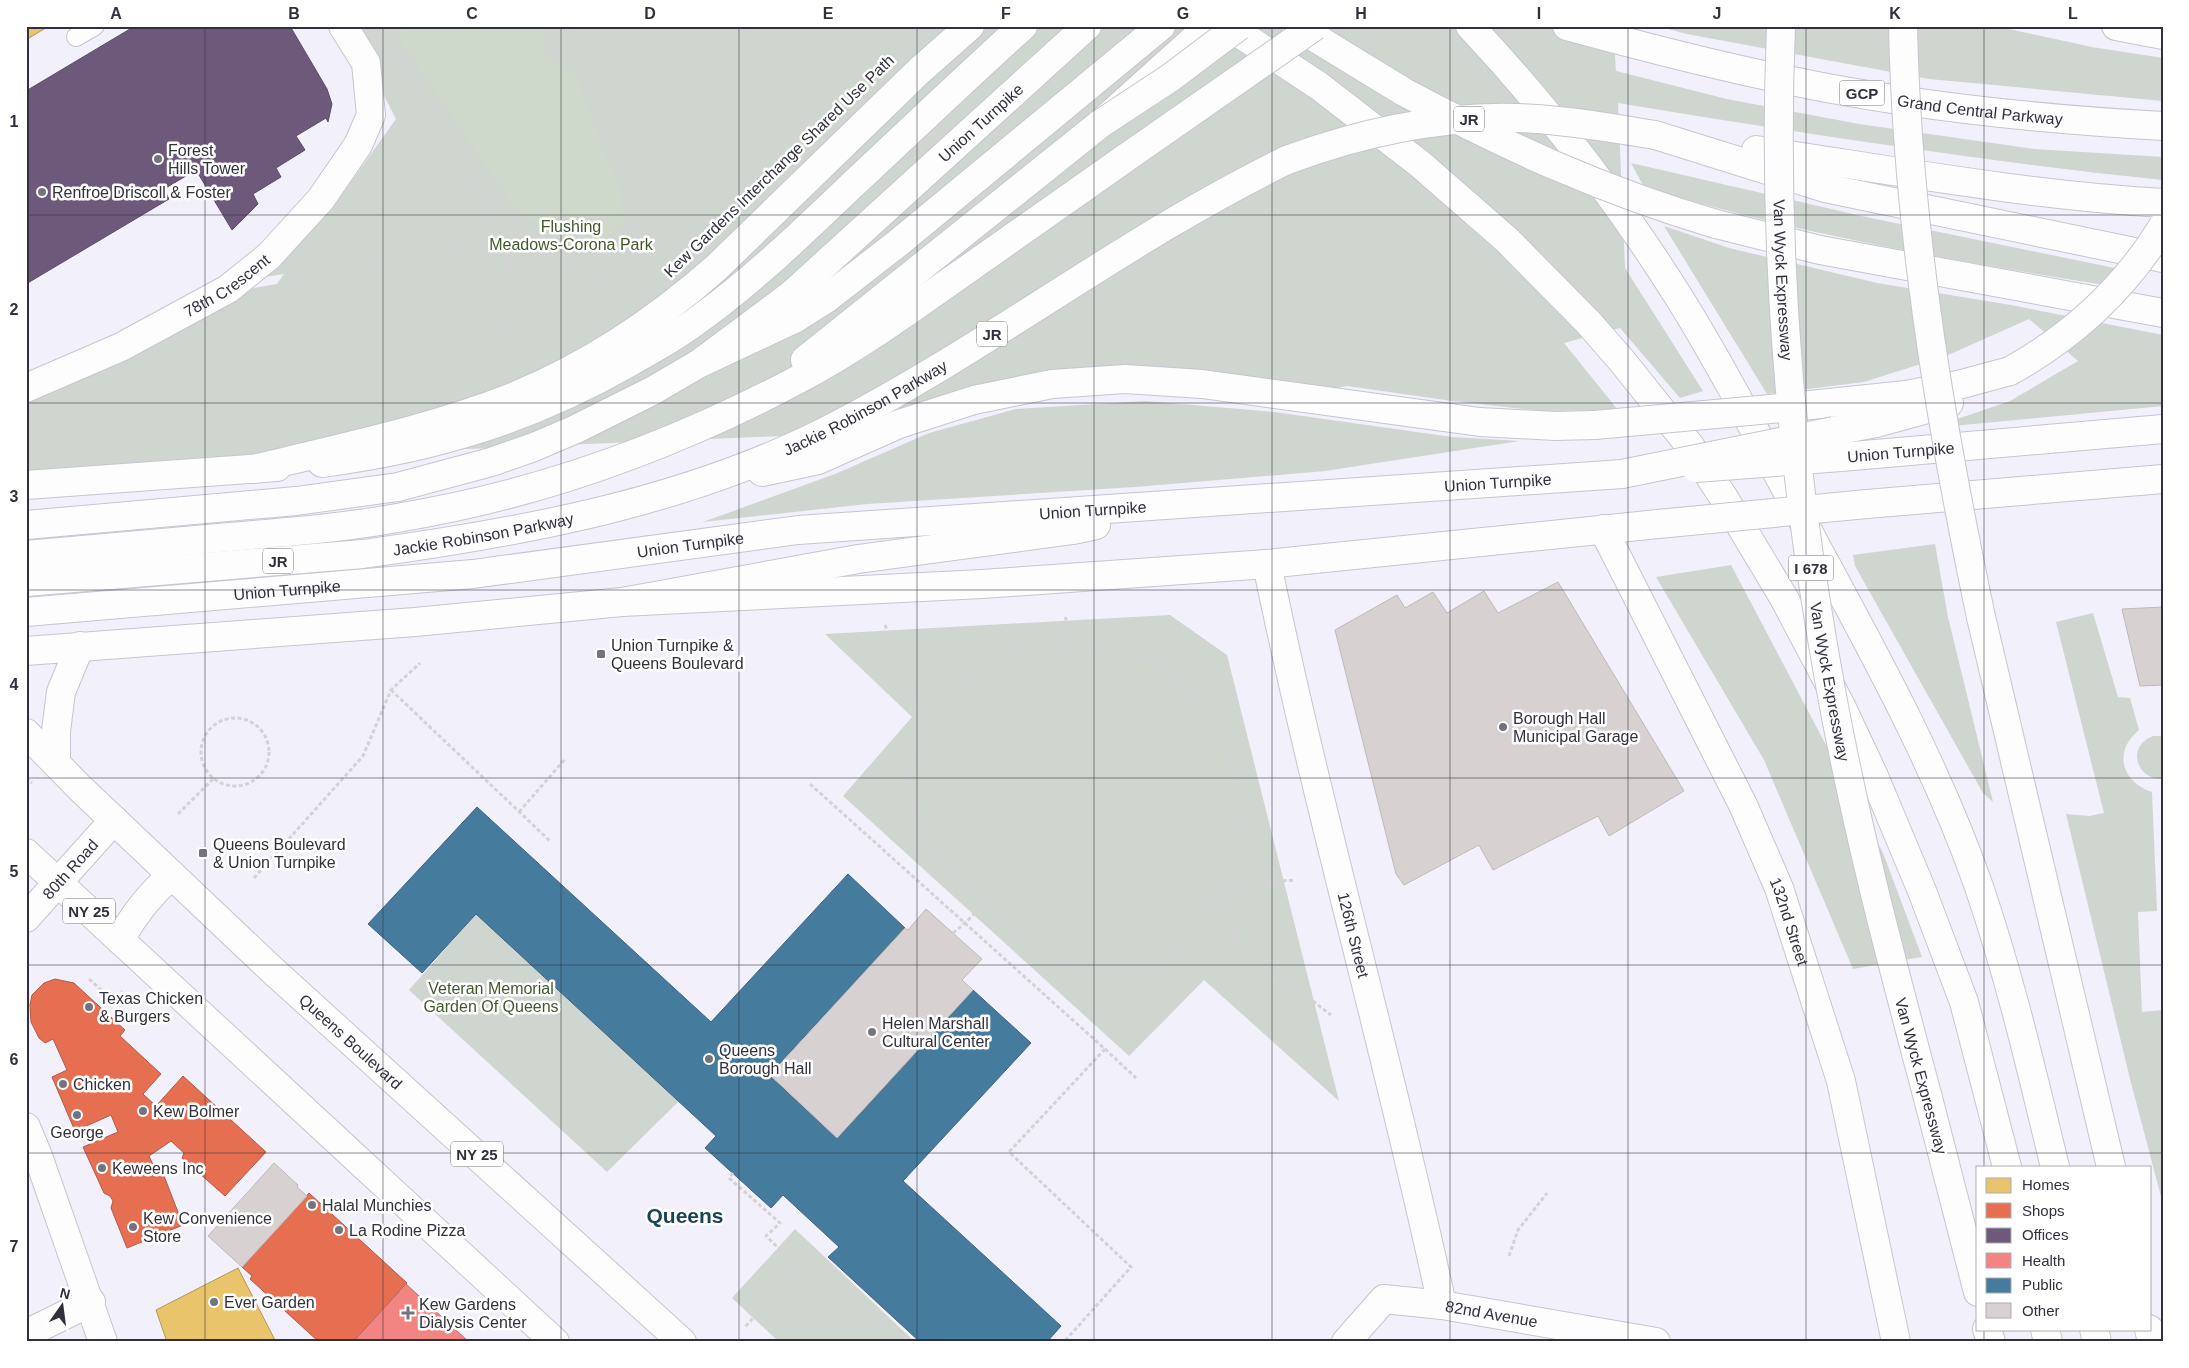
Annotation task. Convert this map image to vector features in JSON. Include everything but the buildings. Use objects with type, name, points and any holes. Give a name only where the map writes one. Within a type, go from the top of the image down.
[{"type":"main road","points":[[343,26],[366,63]]},
{"type":"main road","points":[[254,469],[434,423],[508,398],[568,371],[627,338],[686,295],[717,267],[919,71],[970,26]]},
{"type":"main road","points":[[26,485],[254,469],[318,463],[393,452],[472,433],[572,394],[653,350],[701,318],[756,274],[1023,26]]},
{"type":"main road","points":[[700,363],[796,318],[826,299],[890,249],[1161,26]]},
{"type":"main road","points":[[751,403],[1100,124],[1209,26]]},
{"type":"main road","points":[[1228,26],[1319,86],[1420,164],[1500,234],[1588,322],[1690,446],[1724,498],[1784,598],[1842,706],[1873,774],[1922,891],[1964,1002],[2007,1166]]},
{"type":"main road","points":[[1100,124],[1170,78],[1239,26]]},
{"type":"main road","points":[[1296,26],[1404,92],[1550,165],[1637,198],[1716,224],[1829,252],[2163,313]]},
{"type":"main road","points":[[751,403],[808,374],[882,330],[1315,26]]},
{"type":"main road","points":[[1470,26],[1566,139],[1622,214],[1679,298],[1757,435],[1892,686],[1941,790],[1993,930],[2021,1027],[2055,1166]]},
{"type":"main road","name":"Grand Central Parkway","points":[[1567,26],[1735,69],[1853,92],[2030,116],[2163,126]]},
{"type":"main road","name":"Van Wyck Expressway","points":[[1781,26],[1780,244],[1784,321],[1801,496],[1829,678],[1849,781],[1899,990],[1976,1284]]},
{"type":"main road","points":[[1903,26],[1904,82],[1912,186],[1925,296],[1957,504],[1981,617],[2111,1166]]},
{"type":"main road","points":[[2116,26],[2163,35]]},
{"type":"main road","name":"Union Turnpike","points":[[26,525],[348,495],[415,482],[491,462],[534,447],[614,411],[700,363],[791,295],[1081,32]]},
{"type":"main road","name":"78th Crescent","points":[[26,388],[121,347],[228,289],[269,256],[321,199],[358,145],[371,115],[366,63]]},
{"type":"main road","name":"Jackie Robinson Parkway","points":[[26,582],[363,554],[528,528],[631,504],[688,488],[779,452],[833,427],[968,349],[1211,199],[1287,160],[1325,146],[1397,128],[1478,118],[1557,120],[1655,135]]},
{"type":"main road","points":[[1655,135],[2009,187],[2078,196],[2163,203]]},
{"type":"main road","points":[[1655,135],[1825,188],[2163,258]]},
{"type":"main road","points":[[1622,474],[1876,422],[1956,400],[2010,371],[2064,338],[2126,278],[2163,226]]},
{"type":"main road","points":[[688,488],[818,460],[899,424],[974,400],[1052,384],[1117,379],[1202,384],[1480,422],[1555,426],[1595,425],[1906,395],[1962,384],[2010,371]]},
{"type":"main road","name":"Jackie Robinson Parkway","points":[[26,555],[304,530],[398,518],[449,508],[561,480],[603,466],[701,426],[751,403]]},
{"type":"main road","name":"Union Turnpike","points":[[26,612],[473,574],[798,530],[1188,505],[1841,458],[2163,429]]},
{"type":"main road","points":[[26,651],[415,622],[622,602],[972,584],[1267,564],[1603,529],[2163,479]]},
{"type":"main road","points":[[622,602],[858,559],[1073,530],[1188,505]]},
{"type":"main road","name":"132nd Street","points":[[1603,529],[1743,805],[1779,888],[1841,1081],[1896,1342]]},
{"type":"main road","name":"126th Street","points":[[1267,564],[1324,812],[1420,1205],[1442,1305]]},
{"type":"main road","points":[[56,762],[56,731],[61,692],[80,646]]},
{"type":"main road","name":"Queens Boulevard","points":[[26,733],[114,820],[270,968],[682,1342]]},
{"type":"main road","name":"80th Road","points":[[26,918],[114,820]]},
{"type":"main road","name":"NY 25","points":[[26,853],[555,1342]]},
{"type":"main road","points":[[120,940],[133,915],[157,888],[172,875]]},
{"type":"main road","points":[[26,1127],[91,1302],[103,1342]]},
{"type":"main road","name":"82nd Avenue","points":[[1346,1342],[1384,1299],[1442,1305],[1656,1342]]},
{"type":"main road","points":[[26,1334],[91,1302]]},
{"type":"lane","points":[[76,37],[95,26]]},
{"type":"path","points":[[366,63],[399,57],[510,241],[508,311],[498,351],[472,383],[480,380]]},
{"type":"path","points":[[286,279],[486,243],[510,241]]},
{"type":"path","name":"Kew Gardens Interchange Shared Use Path","points":[[510,241],[576,270],[623,281],[661,280],[654,285]]},
{"type":"path","points":[[234,439],[270,434]]},
{"type":"path","points":[[1062,646],[1066,617]]},
{"type":"path","points":[[885,625],[928,726]]},
{"type":"path","points":[[1236,942],[1224,885],[1242,803],[1220,728],[1156,659],[1062,646],[1012,650],[939,700],[908,770],[920,839],[984,904],[1038,953],[1101,976],[1168,957],[1224,885],[1295,880]]},
{"type":"path","points":[[254,878],[363,756],[391,690],[420,664]]},
{"type":"path","points":[[391,690],[551,842]]},
{"type":"path","points":[[236,718],[248,721],[258,728],[265,737],[269,748],[265,768],[258,778],[236,787],[224,785],[214,779],[203,766],[200,754],[207,732],[216,724],[226,719],[236,718]]},
{"type":"path","points":[[519,812],[566,758]]},
{"type":"path","points":[[178,814],[214,779]]},
{"type":"path","points":[[810,784],[1136,1078]]},
{"type":"path","points":[[953,933],[984,904]]},
{"type":"path","points":[[1177,945],[1236,942],[1331,1015]]},
{"type":"path","points":[[89,979],[112,1000]]},
{"type":"path","points":[[103,1010],[122,991]]},
{"type":"path","points":[[1064,1342],[1131,1267],[1009,1152],[1104,1049]]},
{"type":"path","points":[[733,1173],[729,1178],[780,1223],[766,1236],[799,1268],[744,1328]]},
{"type":"path","points":[[1509,1256],[1518,1230],[1547,1193]]},
{"type":"green space","name":"Flushing Meadows-Corona Park","points":[[348,26],[1613,26],[1616,71],[1727,99],[1859,124],[2034,149],[2163,157],[2163,180],[1890,146],[1618,103],[1625,268],[1703,391],[1680,398],[1620,328],[1564,343],[1618,410],[1541,411],[1347,386],[1312,393],[1037,390],[783,436],[200,460],[26,477],[26,403],[85,375],[243,290],[277,284],[284,274],[258,278],[292,248],[335,204],[396,119]]},
{"type":"green space","points":[[397,26],[543,26],[545,51],[576,76],[604,152],[620,186],[624,226],[599,241],[567,237],[519,214],[397,36]]},
{"type":"green space","points":[[1657,26],[1995,26],[2092,47],[2163,58],[2163,101],[1929,79],[1687,34]]},
{"type":"green space","points":[[1631,163],[1866,217],[2139,273],[2130,289],[2007,269],[1824,234],[1764,220],[1644,187]]},
{"type":"green space","points":[[1664,226],[1729,248],[1877,283],[2011,305],[2163,335],[2163,406],[1931,428],[2010,401],[2078,361],[2029,319],[1946,356],[1864,382],[1767,394]]},
{"type":"green space","points":[[1145,401],[1274,412],[1452,437],[1520,441],[1325,471],[1135,487],[867,504],[703,522],[835,474],[929,433],[1016,409]]},
{"type":"green space","points":[[1935,544],[1948,617],[1993,802],[1983,793],[1855,566],[1853,555]]},
{"type":"green space","points":[[1731,565],[1883,853],[1922,957],[1853,969],[1764,760],[1656,577]]},
{"type":"green space","points":[[2093,613],[2118,697],[2130,698],[2139,730],[2126,747],[2124,765],[2127,774],[2133,781],[2152,792],[2157,911],[2138,912],[2142,1012],[2163,1010],[2163,1204],[2130,1079],[2066,814],[2089,816],[2104,813],[2056,622]]},
{"type":"green space","points":[[1170,615],[1227,655],[1339,1101],[1204,980],[1129,1056],[843,796],[912,717],[825,634]]},
{"type":"green space","points":[[2153,736],[2163,736],[2163,779],[2152,777],[2145,773],[2137,761],[2140,747]]},
{"type":"green space","name":"Veteran Memorial Garden Of Queens","points":[[476,914],[679,1101],[607,1172],[409,990]]},
{"type":"green space","points":[[795,1229],[915,1342],[779,1342],[732,1298]]},
{"type":"place","name":"Forest Hills Tower","points":[[158,159]]},
{"type":"place","name":"Renfroe Driscoll & Foster","points":[[42,192]]},
{"type":"place","name":"Union Turnpike & Queens Boulevard","points":[[601,654]]},
{"type":"place","name":"Borough Hall Municipal Garage","points":[[1503,727]]},
{"type":"place","name":"Queens Boulevard & Union Turnpike","points":[[203,853]]},
{"type":"place","name":"Texas Chicken & Burgers","points":[[89,1007]]},
{"type":"place","name":"Helen Marshall Cultural Center","points":[[872,1032]]},
{"type":"place","name":"Queens Borough Hall","points":[[709,1059]]},
{"type":"place","name":"Chicken","points":[[63,1084]]},
{"type":"place","name":"Kew Bolmer","points":[[143,1111]]},
{"type":"place","name":"George","points":[[77,1115]]},
{"type":"place","name":"Keweens Inc","points":[[102,1168]]},
{"type":"place","name":"Halal Munchies","points":[[312,1205]]},
{"type":"place","name":"Kew Convenience Store","points":[[133,1227]]},
{"type":"place","name":"La Rodine Pizza","points":[[339,1230]]},
{"type":"place","name":"Ever Garden","points":[[214,1302]]},
{"type":"place","name":"Kew Gardens Dialysis Center","points":[[408,1313]]},
{"type":"district","name":"Queens","points":[[685,1215]]}]
